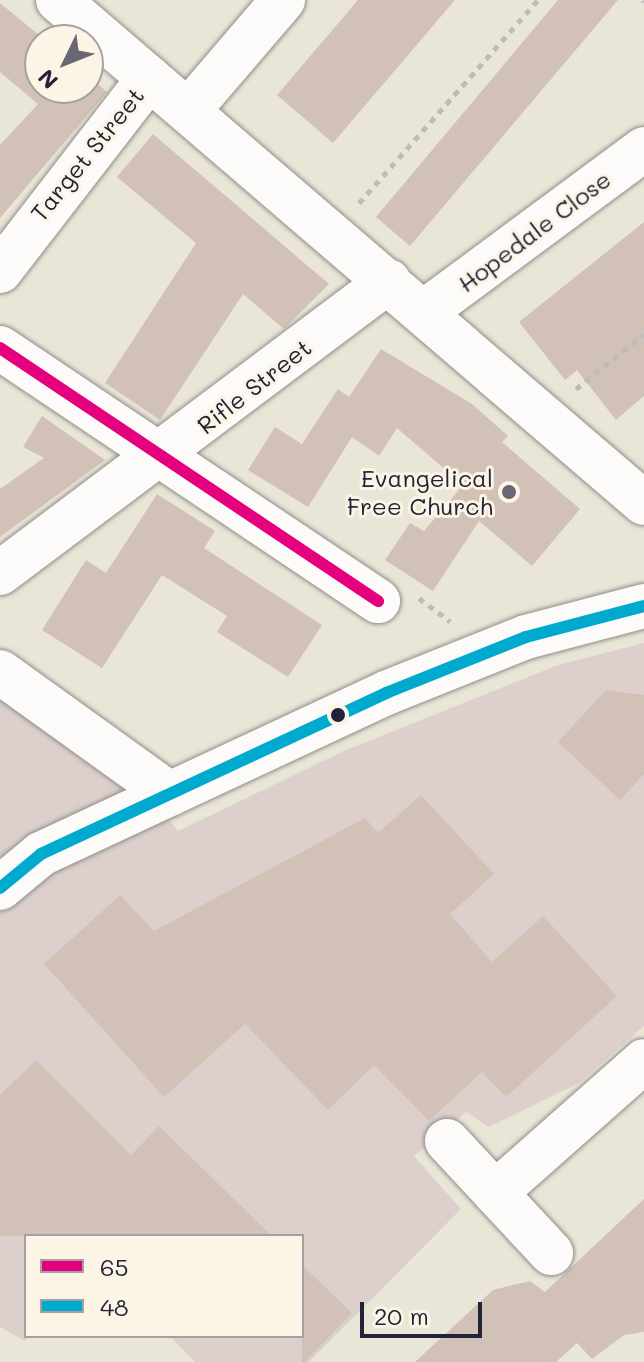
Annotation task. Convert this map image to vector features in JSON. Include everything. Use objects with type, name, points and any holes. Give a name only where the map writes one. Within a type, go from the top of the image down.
[{"type":"street","points":[[58,0],[644,503]]},
{"type":"street","points":[[188,111],[283,0]]},
{"type":"street","name":"Target Street","points":[[0,271],[149,78]]},
{"type":"street","name":"Hopedale Close","points":[[424,312],[644,149]]},
{"type":"street","name":"Rifle Street","points":[[0,573],[163,457],[389,281]]},
{"type":"street","points":[[0,348],[378,601]]},
{"type":"street","points":[[0,888],[41,854],[386,693],[493,652],[644,606]]},
{"type":"street","points":[[0,672],[170,794]]},
{"type":"street","points":[[495,1193],[644,1061]]},
{"type":"street","points":[[447,1141],[551,1253]]},
{"type":"path","points":[[332,233],[538,0]]},
{"type":"path","points":[[574,391],[644,334]]},
{"type":"path","points":[[378,601],[392,578],[493,652]]},
{"type":"shaded area","points":[[644,643],[644,1026],[579,1083],[489,1127],[466,1112],[414,1156],[461,1209],[309,1362],[195,1362],[172,1338],[304,1338],[304,1234],[24,1234],[24,1338],[27,1338],[25,1341],[0,1327],[0,681],[129,770],[178,831],[346,750],[558,665]]},
{"type":"building","points":[[358,0],[455,0],[333,143],[277,95]]},
{"type":"building","points":[[558,0],[618,0],[410,246],[376,217]]},
{"type":"building","points":[[0,3],[26,24],[24,92],[0,72]]},
{"type":"building","points":[[38,104],[97,104],[0,218],[0,145]]},
{"type":"building","points":[[153,134],[329,284],[284,329],[243,294],[160,420],[105,383],[196,243],[117,177]]},
{"type":"building","points":[[644,222],[644,396],[616,420],[577,370],[565,380],[519,322]]},
{"type":"building","points":[[381,349],[472,404],[508,436],[502,442],[580,509],[532,566],[479,521],[433,591],[385,560],[410,523],[424,531],[463,485],[397,428],[379,456],[352,437],[308,507],[248,470],[275,427],[302,444],[338,389],[349,397]]},
{"type":"building","points":[[42,416],[105,460],[0,537],[0,489],[44,458],[23,447]]},
{"type":"building","points":[[157,494],[215,531],[204,548],[322,625],[288,677],[217,632],[227,616],[162,575],[102,668],[42,630],[86,560],[106,573]]},
{"type":"building","points":[[606,690],[644,695],[644,774],[620,800],[558,742]]},
{"type":"building","points":[[421,795],[494,874],[450,914],[492,962],[543,916],[617,996],[506,1097],[482,1072],[429,1121],[374,1065],[328,1110],[245,1024],[164,1097],[44,964],[120,895],[154,931],[365,818],[378,833]]},
{"type":"building","points":[[36,1060],[131,1155],[159,1126],[270,1234],[0,1236],[0,1095]]},
{"type":"building","points":[[644,1199],[644,1332],[624,1335],[592,1359],[577,1343],[556,1362],[415,1362],[493,1290],[530,1281],[545,1292]]},
{"type":"building","points":[[304,1267],[352,1313],[302,1362],[304,1338]]},
{"type":"transit line","name":"65","points":[[0,348],[378,601]]},
{"type":"transit line","name":"48","points":[[0,888],[41,854],[386,693],[526,637],[644,606]]},
{"type":"place","name":"Evangelical Free Church","points":[[509,492]]}]
